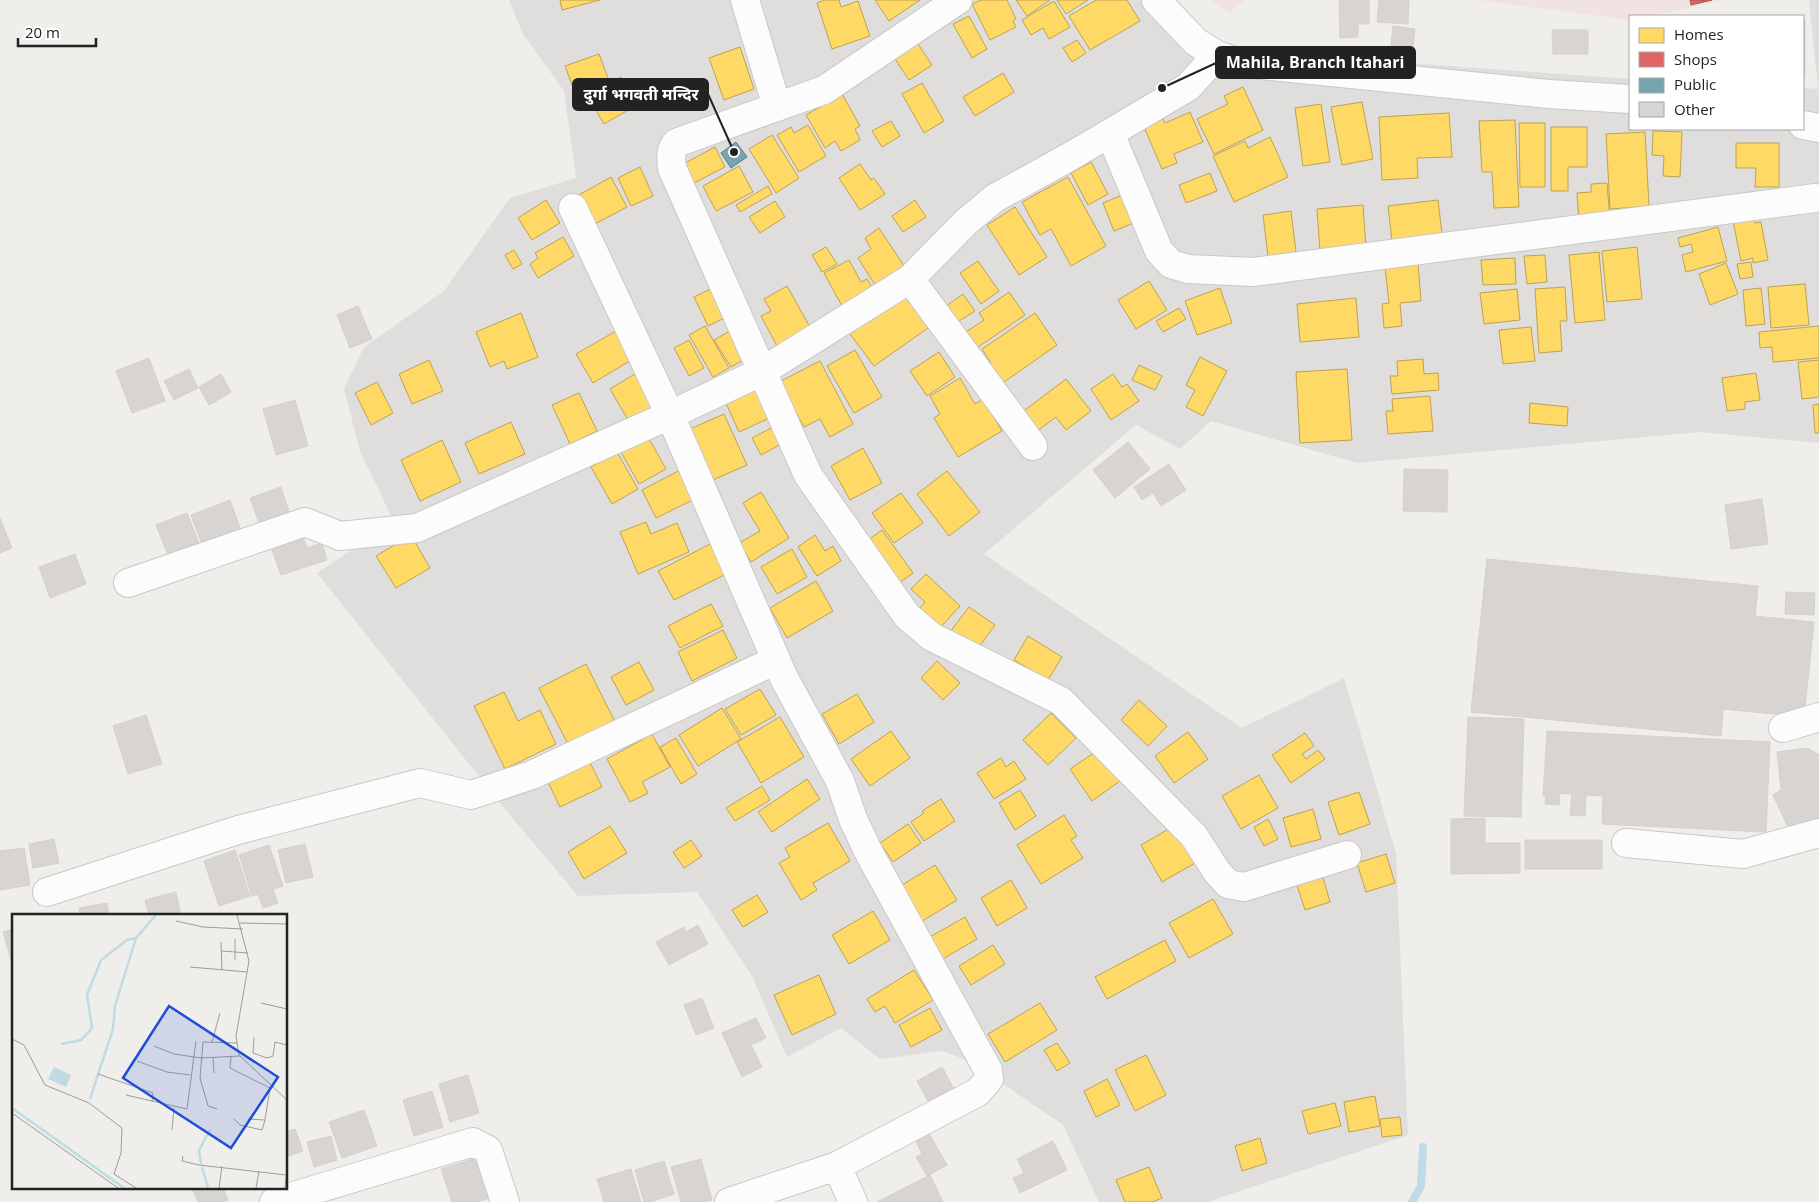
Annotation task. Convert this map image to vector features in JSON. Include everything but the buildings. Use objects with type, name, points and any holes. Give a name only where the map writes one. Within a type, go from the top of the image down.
[{"type":"street","points":[[745,0],[777,107]]},
{"type":"street","points":[[958,0],[824,90],[676,143],[672,149],[672,168],[808,475],[907,616],[932,637],[1061,701],[1194,836],[1217,872],[1228,884],[1244,887],[1348,855]]},
{"type":"street","points":[[1156,0],[1196,42],[1216,55],[1241,63],[1549,94],[1629,99]]},
{"type":"street","points":[[128,583],[305,522],[340,536],[417,528],[670,415],[763,371],[910,279],[966,222],[994,198],[1188,87],[1216,55]]},
{"type":"street","points":[[1804,125],[1819,128]]},
{"type":"street","points":[[1110,133],[1159,251],[1171,264],[1188,269],[1253,272],[1818,199]]},
{"type":"street","points":[[573,208],[670,415],[784,678],[840,781],[853,819],[868,852],[988,1070],[989,1079],[978,1092],[837,1166],[729,1202]]},
{"type":"street","points":[[910,279],[1033,446]]},
{"type":"street","points":[[47,892],[238,830],[420,783],[471,795],[532,775],[776,660]]},
{"type":"street","points":[[1783,728],[1819,716]]},
{"type":"street","points":[[1626,843],[1743,854],[1819,833]]},
{"type":"street","points":[[274,1202],[473,1142],[488,1150],[505,1202]]},
{"type":"street","points":[[837,1166],[853,1202]]},
{"type":"shaded area","points":[[509,0],[1146,0],[1201,52],[1314,56],[1629,79],[1629,130],[1804,130],[1804,88],[1818,89],[1809,0],[1819,0],[1819,443],[1700,432],[1357,463],[1211,421],[1180,449],[1136,425],[984,554],[1242,728],[1344,678],[1396,853],[1408,1135],[1207,1202],[1099,1202],[1063,1125],[970,1061],[942,1051],[880,1059],[841,1028],[787,1057],[752,976],[697,892],[578,896],[509,814],[317,573],[394,522],[360,451],[344,389],[364,347],[444,291],[510,198],[576,178],[564,91],[523,34]]},
{"type":"shaded area","points":[[1211,0],[1244,0],[1230,13]]},
{"type":"shaded area","points":[[1477,0],[1725,0],[1657,15],[1629,15],[1629,20]]},
{"type":"waterway","points":[[1412,1202],[1421,1186],[1423,1147]]},
{"type":"place","name":"Mahila, Branch Itahari","points":[[1162,88]]},
{"type":"place","name":"दुर्गा भगवती मन्दिर","points":[[734,152]]}]
